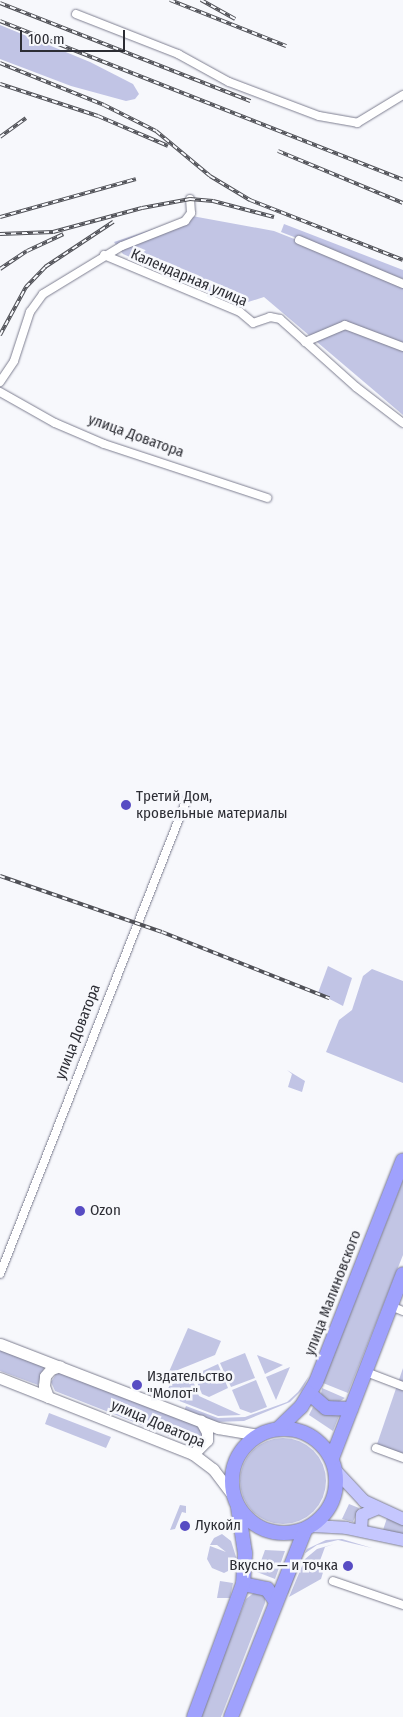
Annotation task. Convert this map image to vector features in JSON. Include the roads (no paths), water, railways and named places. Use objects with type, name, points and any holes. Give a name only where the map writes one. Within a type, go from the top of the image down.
[{"type":"highway","name":"улица Малиновского","points":[[278,1429],[310,1394],[403,1160]]},
{"type":"highway","points":[[332,1458],[366,1372],[397,1309],[403,1274]]},
{"type":"highway","points":[[310,1394],[326,1408],[351,1409]]},
{"type":"highway","points":[[194,1717],[242,1584],[245,1554],[231,1478],[235,1461],[248,1443],[259,1434],[278,1429],[310,1435],[332,1458],[336,1472],[333,1501],[309,1528],[276,1602],[230,1717]]},
{"type":"highway","points":[[236,1501],[252,1523],[272,1533],[309,1528]]},
{"type":"highway","points":[[242,1584],[267,1589],[276,1602]]},
{"type":"main road","points":[[336,1472],[354,1493],[376,1509],[403,1519]]},
{"type":"main road","points":[[361,1530],[362,1515],[376,1509]]},
{"type":"main road","points":[[309,1528],[361,1530],[403,1540]]},
{"type":"street","points":[[76,14],[171,51],[230,82],[319,116],[357,123],[403,95]]},
{"type":"street","points":[[0,382],[14,361],[30,312],[43,294],[104,255],[185,221],[191,213],[190,200]]},
{"type":"street","points":[[299,240],[403,284]]},
{"type":"street","name":"Календарная улица","points":[[104,255],[240,312],[253,323],[275,317],[356,387],[403,423]]},
{"type":"street","points":[[305,342],[345,325],[403,347]]},
{"type":"street","name":"улица Доватора","points":[[0,392],[55,423],[104,444],[268,498]]},
{"type":"street","name":"улица Доватора","points":[[0,1274],[186,801]]},
{"type":"street","name":"улица Доватора","points":[[0,1344],[201,1422],[231,1432],[259,1434]]},
{"type":"street","points":[[48,1397],[44,1386],[45,1376],[51,1369],[60,1366]]},
{"type":"street","points":[[366,1372],[403,1386]]},
{"type":"street","name":"улица Доватора","points":[[0,1378],[193,1454],[213,1469],[236,1501]]},
{"type":"street","points":[[193,1454],[207,1440],[207,1432],[201,1422]]},
{"type":"street","points":[[376,1448],[403,1458]]},
{"type":"street","points":[[333,1581],[403,1605]]},
{"type":"railway","points":[[170,0],[286,46]]},
{"type":"railway","points":[[201,0],[235,19]]},
{"type":"railway","points":[[0,3],[250,101]]},
{"type":"railway","points":[[0,21],[403,180]]},
{"type":"railway","points":[[0,63],[104,105],[156,131],[210,176],[250,200],[403,260]]},
{"type":"railway","points":[[0,84],[98,116],[168,146]]},
{"type":"railway","points":[[0,137],[26,118]]},
{"type":"railway","points":[[278,151],[403,203]]},
{"type":"railway","points":[[0,217],[136,179]]},
{"type":"railway","points":[[0,234],[53,232],[142,208],[190,199],[213,201],[274,217]]},
{"type":"railway","points":[[0,335],[26,287],[45,267],[113,222]]},
{"type":"railway","points":[[0,269],[27,251],[63,234]]},
{"type":"railway","points":[[0,876],[162,932],[329,998]]},
{"type":"place","name":"Третий Дом, кровельные материалы","points":[[126,805]]},
{"type":"place","name":"Ozon","points":[[80,1211]]},
{"type":"place","name":"Издательство \"Молот\"","points":[[137,1385]]},
{"type":"place","name":"Лукойл","points":[[185,1526]]},
{"type":"place","name":"Вкусно — и точка","points":[[348,1566]]}]
